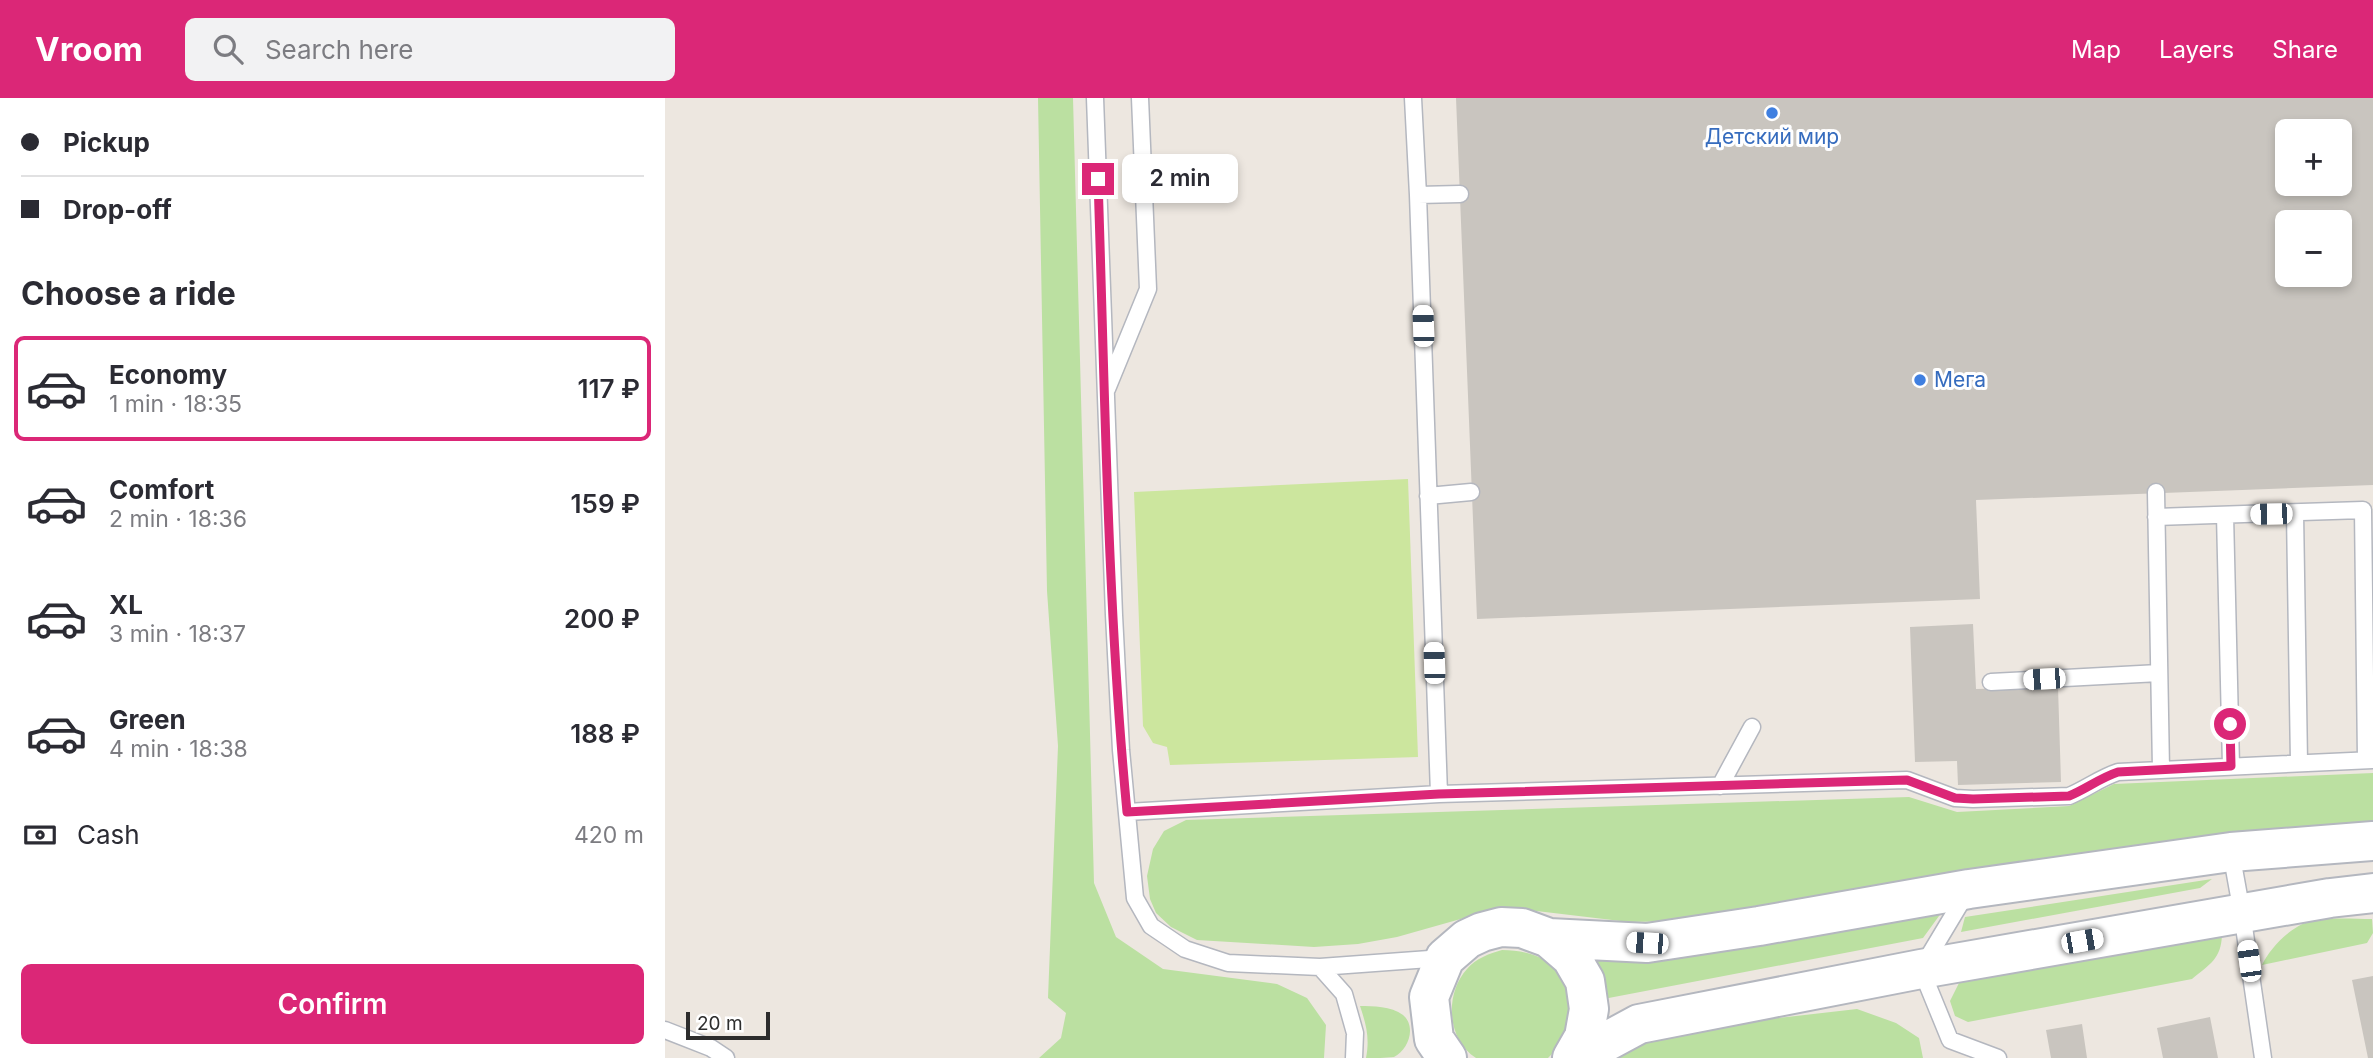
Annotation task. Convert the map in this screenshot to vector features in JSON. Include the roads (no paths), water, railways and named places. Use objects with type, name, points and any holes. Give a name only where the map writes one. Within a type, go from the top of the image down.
[{"type":"main road","points":[[1431,1052],[1429,997],[1445,958],[1467,939],[1501,927],[1522,929],[1549,938],[1647,943],[1969,889],[2231,852],[2373,841]]},
{"type":"main road","points":[[1574,1058],[1639,1024],[1921,969],[2330,898],[2373,893]]},
{"type":"main road","points":[[1549,938],[1571,957],[1585,981],[1590,1009],[1584,1037],[1574,1058]]},
{"type":"lane","points":[[1095,98],[1120,738],[1135,898],[1151,926],[1185,949],[1228,963],[1320,967],[1445,958]]},
{"type":"lane","points":[[1105,394],[1148,289],[1140,98]]},
{"type":"lane","points":[[1413,98],[1439,794]]},
{"type":"lane","points":[[1418,195],[1460,194]]},
{"type":"lane","points":[[1428,496],[1471,492]]},
{"type":"lane","points":[[2156,492],[2161,769]]},
{"type":"lane","points":[[1127,812],[1439,794],[1907,780],[1955,798],[2069,796],[2103,777],[2118,772],[2370,760],[2363,510],[2156,517]]},
{"type":"lane","points":[[2295,513],[2299,763]]},
{"type":"lane","points":[[2225,515],[2231,766]]},
{"type":"lane","points":[[1991,682],[2159,673]]},
{"type":"lane","points":[[1720,786],[1752,727]]},
{"type":"lane","points":[[2231,852],[2263,1058]]},
{"type":"lane","points":[[1969,889],[1921,969],[1950,1040],[1998,1058]]},
{"type":"lane","points":[[1320,967],[1344,994],[1355,1033],[1354,1058]]},
{"type":"lane","points":[[665,1030],[711,1048],[726,1058]]},
{"type":"place","name":"Детский мир","points":[[1772,113]]},
{"type":"place","name":"Мега","points":[[1920,380]]}]
